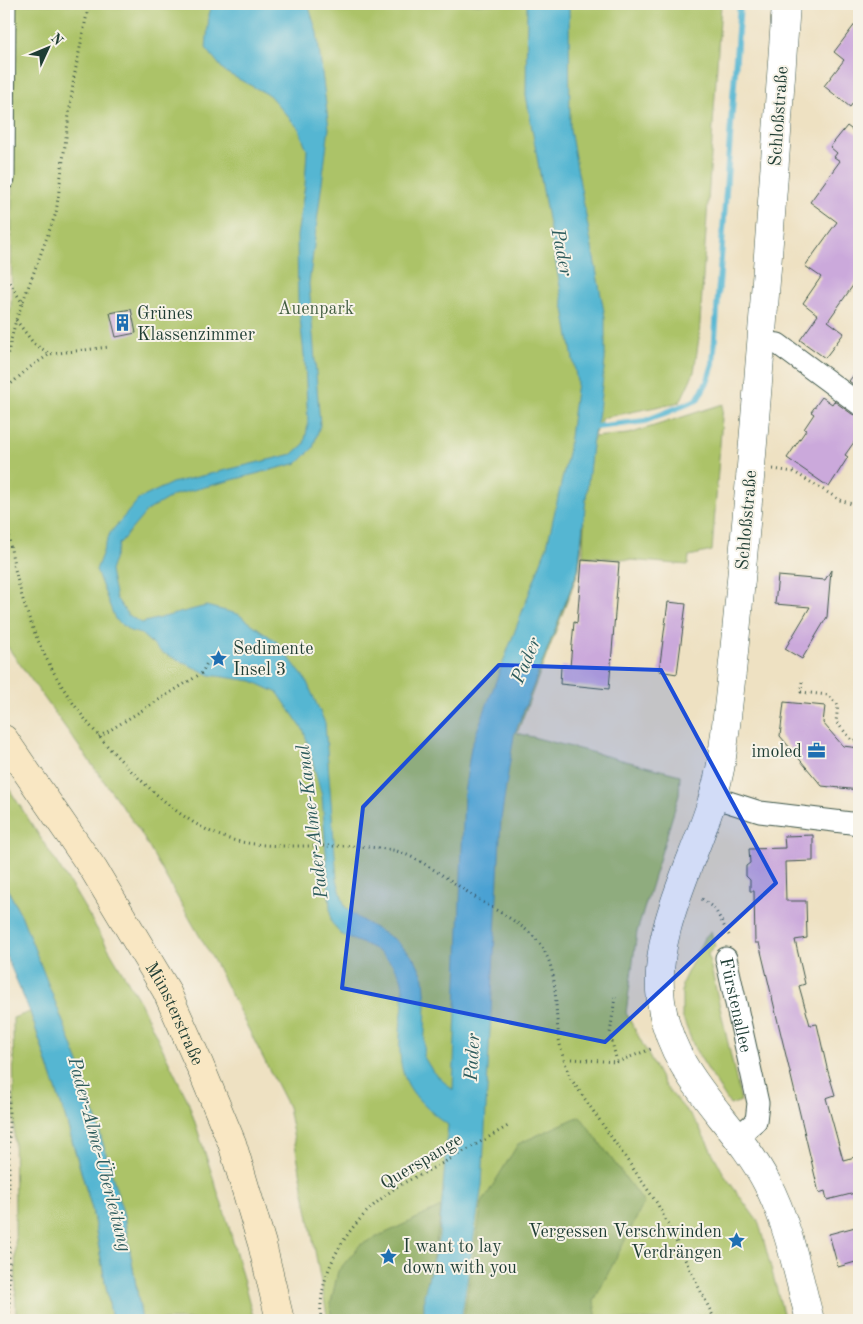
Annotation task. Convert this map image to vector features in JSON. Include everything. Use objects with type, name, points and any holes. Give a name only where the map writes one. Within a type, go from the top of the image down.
[{"type":"main road","name":"Münsterstraße","points":[[4,739],[94,870],[166,990],[232,1143],[262,1244],[280,1320]]},
{"type":"street","points":[[4,179],[5,4]]},
{"type":"street","name":"Schloßstraße","points":[[670,1033],[661,1006],[660,962],[664,939],[713,798],[722,760],[732,676],[762,342],[786,4]]},
{"type":"street","points":[[762,342],[778,344],[859,404]]},
{"type":"street","points":[[713,798],[751,810],[859,824]]},
{"type":"street","name":"Fürstenallee","points":[[726,958],[758,1103],[756,1121],[737,1137]]},
{"type":"street","points":[[670,1033],[689,1076],[755,1162],[780,1212],[810,1320]]},
{"type":"path","points":[[4,368],[16,320],[24,304],[56,213],[74,78],[89,4]]},
{"type":"path","points":[[4,274],[24,304]]},
{"type":"path","points":[[16,320],[34,344],[50,354]]},
{"type":"path","points":[[4,390],[28,368],[50,354],[109,347]]},
{"type":"path","points":[[768,468],[794,472],[840,500],[856,505]]},
{"type":"path","points":[[4,496],[6,542],[32,627],[46,660],[63,690],[99,737],[120,760],[163,800],[184,817],[208,830],[239,841],[271,846],[321,845],[394,850],[452,883],[514,922],[535,938],[546,953],[555,980],[558,1030],[562,1056],[571,1079],[657,1203],[715,1320]]},
{"type":"path","points":[[99,737],[202,673],[208,661]]},
{"type":"path","points":[[802,682],[801,692],[828,695],[838,705],[836,722],[852,740],[859,741]]},
{"type":"path","name":"Fürstenallee","points":[[682,884],[715,909],[733,944],[726,958]]},
{"type":"path","points":[[615,997],[610,1034],[617,1062]]},
{"type":"path","points":[[4,1012],[9,1059],[9,1320]]},
{"type":"path","points":[[572,1059],[617,1062],[670,1033]]},
{"type":"path","name":"Querspange","points":[[321,1320],[320,1309],[328,1267],[342,1242],[365,1215],[394,1189],[508,1126]]},
{"type":"highlighted area","points":[[499,665],[661,670],[776,883],[605,1042],[342,988],[363,807]]},
{"type":"green space","name":"Auenpark","points":[[14,4],[721,4],[699,338],[694,372],[680,402],[602,418],[593,437],[629,434],[723,404],[712,551],[689,556],[688,565],[583,556],[584,523],[579,570],[517,733],[680,775],[679,795],[637,932],[626,1013],[665,1086],[696,1122],[725,1176],[759,1223],[785,1320],[328,1320],[288,1107],[215,963],[139,830],[4,642],[4,326],[11,309]]},
{"type":"green space","points":[[4,781],[74,890],[140,1002],[188,1101],[228,1223],[254,1320],[142,1320],[124,1216],[22,917],[4,882]]},
{"type":"green space","points":[[711,931],[715,947],[708,954],[741,1101],[730,1105],[695,1049],[682,1016],[682,983],[704,938]]},
{"type":"green space","points":[[30,1012],[64,1113],[92,1209],[112,1320],[16,1320],[13,1018]]},
{"type":"green space","points":[[580,1116],[644,1203],[594,1301],[597,1320],[463,1320],[482,1203],[518,1144]]},
{"type":"green space","points":[[441,1207],[426,1292],[424,1320],[332,1320],[330,1307],[338,1271],[360,1245]]},
{"type":"water","name":"Pader","points":[[212,4],[308,4],[317,33],[329,128],[309,284],[320,425],[313,448],[298,463],[174,495],[147,511],[119,544],[110,571],[116,598],[128,615],[141,623],[206,606],[238,614],[277,642],[306,680],[325,723],[337,880],[345,907],[358,918],[395,940],[415,959],[424,978],[426,1005],[424,1057],[433,1072],[453,1090],[464,794],[471,747],[547,546],[568,453],[577,382],[526,95],[527,4],[569,4],[570,130],[605,317],[605,360],[598,419],[593,437],[578,570],[514,735],[501,819],[482,1185],[461,1320],[424,1320],[424,1295],[439,1237],[448,1125],[412,1092],[402,1069],[400,1039],[403,994],[399,973],[388,959],[378,951],[344,936],[331,922],[322,796],[304,731],[278,693],[252,681],[210,675],[161,652],[141,634],[130,631],[115,619],[96,570],[110,533],[139,499],[172,483],[293,454],[304,444],[308,425],[305,364],[298,300],[297,236],[305,185],[307,150],[299,129],[269,95],[225,72],[206,48]]},
{"type":"water","name":"Pader-Alme-Überleitung","points":[[4,882],[22,917],[81,1068],[124,1216],[142,1320],[112,1320],[92,1209],[64,1113],[30,1012],[4,951]]},
{"type":"building","points":[[859,19],[859,95],[850,107],[824,86],[844,60],[834,52]]},
{"type":"building","points":[[847,126],[859,135],[859,277],[828,321],[844,333],[825,358],[800,340],[818,315],[803,303],[821,277],[805,266],[837,222],[810,202],[840,161],[834,157],[837,153],[830,147]]},
{"type":"building","name":"Grünes Klassenzimmer","points":[[131,309],[136,333],[116,337],[110,313]]},
{"type":"building","points":[[859,368],[859,389],[849,381]]},
{"type":"building","points":[[822,397],[832,404],[834,401],[852,414],[859,416],[859,435],[845,455],[848,457],[829,487],[787,458],[806,430],[804,429],[814,414],[811,412]]},
{"type":"building","points":[[582,560],[619,563],[609,689],[560,684],[561,666],[570,667],[574,622],[577,623]]},
{"type":"building","points":[[831,570],[827,617],[802,659],[785,649],[810,607],[775,604],[778,576],[825,580]]},
{"type":"building","points":[[668,602],[686,604],[677,674],[659,671]]},
{"type":"building","points":[[784,702],[825,706],[823,723],[843,746],[859,748],[859,790],[822,786],[780,736]]},
{"type":"building","points":[[813,835],[813,861],[785,862],[786,901],[806,901],[807,938],[795,940],[805,984],[799,986],[810,1025],[817,1024],[835,1095],[826,1098],[843,1160],[859,1156],[859,1192],[827,1200],[825,1191],[819,1193],[759,943],[755,943],[754,891],[750,891],[750,880],[746,876],[746,866],[750,863],[749,849],[785,848],[784,836]]},
{"type":"building","points":[[859,1226],[859,1261],[838,1267],[829,1234]]},
{"type":"waterway","points":[[588,425],[596,427],[645,421],[697,400],[708,380],[713,364],[740,4]]},
{"type":"place","name":"Grünes Klassenzimmer","points":[[123,323]]},
{"type":"place","name":"Sedimente Insel 3","points":[[219,658]]},
{"type":"place","name":"imoled","points":[[816,751]]},
{"type":"place","name":"Vergessen Verschwinden Verdrängen","points":[[736,1241]]},
{"type":"place","name":"I want to lay down with you","points":[[389,1256]]},
{"type":"water label","name":"Pader-Alme-Kanal","points":[[311,822]]}]
